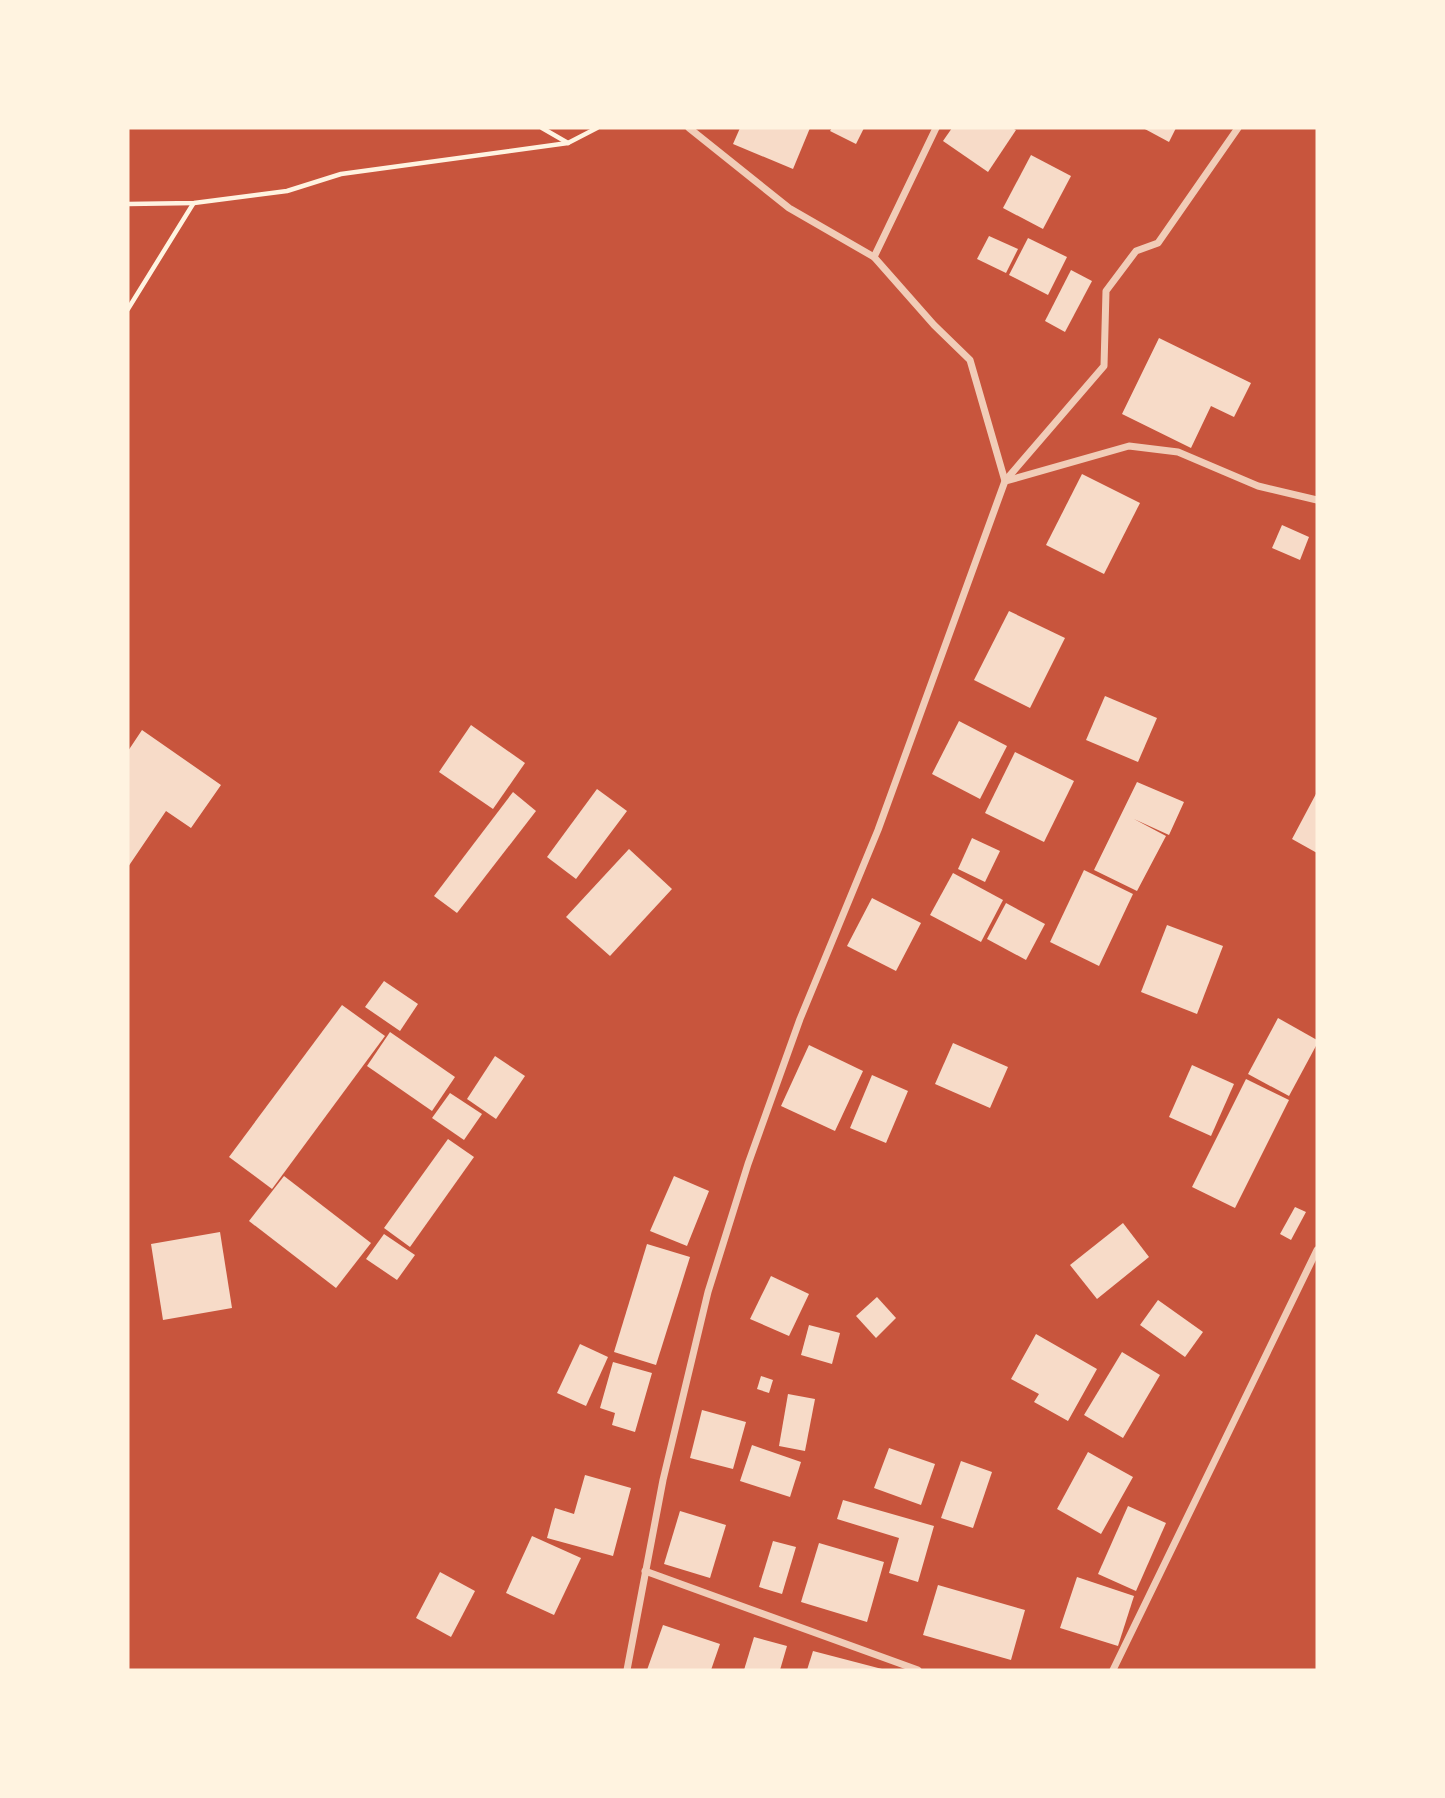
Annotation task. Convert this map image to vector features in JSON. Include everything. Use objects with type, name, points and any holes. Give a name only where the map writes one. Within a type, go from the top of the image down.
[{"type":"street","points":[[689,128],[789,208],[874,257],[934,325],[970,360],[1005,481]]},
{"type":"street","points":[[874,257],[936,128]]},
{"type":"street","points":[[628,1670],[663,1480],[708,1293],[748,1164],[800,1019],[878,830],[1005,481],[1104,366],[1106,291],[1136,251],[1158,243],[1238,128]]},
{"type":"street","points":[[1005,481],[1129,446],[1178,452],[1258,486],[1317,500]]},
{"type":"street","points":[[1112,1670],[1317,1250]]},
{"type":"street","points":[[645,1571],[918,1670]]},
{"type":"path","points":[[542,128],[568,143]]},
{"type":"path","points":[[128,204],[194,204],[287,191],[341,174],[568,143],[597,128]]},
{"type":"path","points":[[128,309],[194,204]]},
{"type":"building","points":[[740,128],[810,128],[793,169],[733,144]]},
{"type":"building","points":[[832,128],[864,128],[856,144],[830,131]]},
{"type":"building","points":[[952,128],[1016,130],[988,172],[943,141]]},
{"type":"building","points":[[1143,128],[1176,128],[1169,142]]},
{"type":"building","points":[[1031,155],[1071,176],[1043,229],[1003,208]]},
{"type":"building","points":[[989,236],[1018,249],[1006,273],[977,259]]},
{"type":"building","points":[[1028,238],[1067,257],[1048,295],[1009,275]]},
{"type":"building","points":[[1071,270],[1092,281],[1065,332],[1045,321]]},
{"type":"building","points":[[1159,338],[1251,383],[1234,417],[1211,406],[1191,448],[1122,414]]},
{"type":"building","points":[[1082,474],[1140,503],[1104,574],[1046,545]]},
{"type":"building","points":[[1282,525],[1309,537],[1300,560],[1272,548]]},
{"type":"building","points":[[1009,611],[1065,638],[1030,708],[974,680]]},
{"type":"building","points":[[1105,696],[1157,718],[1138,762],[1086,740]]},
{"type":"building","points":[[959,721],[1007,746],[980,799],[932,774]]},
{"type":"building","points":[[471,725],[525,763],[493,809],[439,772]]},
{"type":"building","points":[[142,730],[221,785],[191,828],[166,811],[128,867],[128,751]]},
{"type":"building","points":[[1015,752],[1074,781],[1044,842],[985,813]]},
{"type":"building","points":[[1137,782],[1184,802],[1169,835],[1134,819],[1166,836],[1137,891],[1094,870]]},
{"type":"building","points":[[597,789],[627,811],[576,879],[547,857]]},
{"type":"building","points":[[513,792],[536,811],[457,913],[434,896]]},
{"type":"building","points":[[1317,792],[1317,853],[1292,839]]},
{"type":"building","points":[[972,838],[1000,851],[985,882],[958,869]]},
{"type":"building","points":[[629,849],[672,889],[610,956],[566,917]]},
{"type":"building","points":[[1084,870],[1133,894],[1099,966],[1050,942]]},
{"type":"building","points":[[953,873],[1003,900],[981,942],[930,915]]},
{"type":"building","points":[[872,898],[921,923],[896,971],[847,946]]},
{"type":"building","points":[[1006,903],[1045,924],[1026,960],[987,939]]},
{"type":"building","points":[[1167,925],[1223,946],[1197,1014],[1141,992]]},
{"type":"building","points":[[384,981],[418,1004],[400,1031],[365,1007]]},
{"type":"building","points":[[342,1005],[385,1036],[272,1189],[229,1157]]},
{"type":"building","points":[[1278,1018],[1317,1040],[1289,1096],[1248,1074]]},
{"type":"building","points":[[390,1032],[455,1077],[432,1111],[367,1066]]},
{"type":"building","points":[[953,1043],[1008,1067],[990,1108],[935,1084]]},
{"type":"building","points":[[809,1045],[863,1071],[835,1131],[781,1106]]},
{"type":"building","points":[[495,1056],[525,1076],[496,1119],[467,1099]]},
{"type":"building","points":[[1192,1065],[1234,1084],[1211,1136],[1169,1117]]},
{"type":"building","points":[[872,1075],[908,1091],[886,1143],[850,1128]]},
{"type":"building","points":[[1246,1079],[1289,1100],[1235,1208],[1192,1187]]},
{"type":"building","points":[[450,1093],[482,1114],[464,1140],[432,1118]]},
{"type":"building","points":[[448,1139],[474,1157],[410,1247],[384,1228]]},
{"type":"building","points":[[284,1176],[371,1243],[336,1288],[249,1221]]},
{"type":"building","points":[[674,1176],[709,1191],[687,1246],[650,1231]]},
{"type":"building","points":[[1295,1207],[1306,1212],[1291,1240],[1280,1234]]},
{"type":"building","points":[[1123,1223],[1149,1257],[1097,1299],[1070,1265]]},
{"type":"building","points":[[220,1232],[232,1308],[163,1320],[151,1244]]},
{"type":"building","points":[[384,1234],[415,1255],[397,1280],[366,1259]]},
{"type":"building","points":[[647,1244],[690,1257],[656,1365],[614,1352]]},
{"type":"building","points":[[771,1276],[809,1294],[789,1336],[750,1319]]},
{"type":"building","points":[[877,1297],[896,1318],[876,1338],[856,1316]]},
{"type":"building","points":[[1158,1300],[1203,1332],[1185,1357],[1140,1325]]},
{"type":"building","points":[[809,1325],[840,1333],[832,1364],[801,1355]]},
{"type":"building","points":[[1036,1334],[1097,1369],[1068,1421],[1034,1402],[1039,1394],[1011,1379]]},
{"type":"building","points":[[580,1344],[608,1357],[586,1406],[557,1393]]},
{"type":"building","points":[[1122,1352],[1160,1375],[1123,1438],[1084,1415]]},
{"type":"building","points":[[613,1362],[652,1373],[635,1432],[612,1425],[615,1413],[600,1408]]},
{"type":"building","points":[[761,1376],[773,1380],[769,1393],[757,1389]]},
{"type":"building","points":[[788,1394],[815,1399],[805,1451],[779,1446]]},
{"type":"building","points":[[702,1410],[746,1422],[733,1469],[690,1458]]},
{"type":"building","points":[[752,1445],[801,1462],[790,1497],[740,1481]]},
{"type":"building","points":[[889,1448],[935,1464],[921,1505],[874,1488]]},
{"type":"building","points":[[1088,1452],[1133,1477],[1101,1534],[1057,1509]]},
{"type":"building","points":[[961,1461],[992,1472],[973,1528],[941,1518]]},
{"type":"building","points":[[585,1475],[631,1488],[613,1556],[547,1538],[555,1508],[574,1514]]},
{"type":"building","points":[[843,1500],[934,1526],[918,1582],[889,1573],[899,1538],[837,1519]]},
{"type":"building","points":[[1128,1506],[1166,1523],[1136,1591],[1098,1574]]},
{"type":"building","points":[[680,1511],[726,1525],[710,1578],[664,1564]]},
{"type":"building","points":[[532,1536],[581,1558],[554,1615],[506,1593]]},
{"type":"building","points":[[773,1541],[796,1547],[782,1594],[759,1587]]},
{"type":"building","points":[[819,1543],[884,1562],[867,1622],[801,1602]]},
{"type":"building","points":[[440,1572],[475,1591],[451,1637],[416,1618]]},
{"type":"building","points":[[1077,1577],[1134,1596],[1118,1646],[1060,1628]]},
{"type":"building","points":[[938,1585],[1025,1610],[1011,1660],[923,1635]]},
{"type":"building","points":[[663,1625],[720,1644],[711,1670],[647,1670]]},
{"type":"building","points":[[754,1637],[787,1646],[780,1670],[744,1670]]},
{"type":"building","points":[[813,1651],[882,1669],[807,1670]]}]
